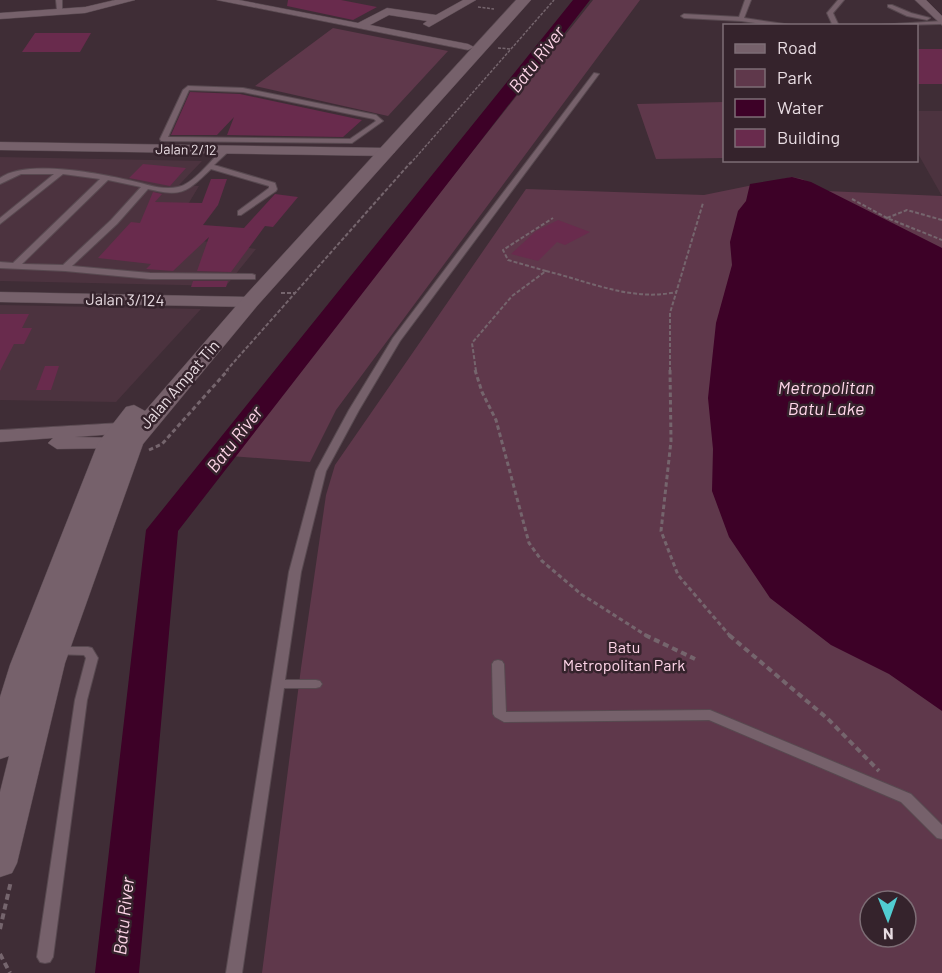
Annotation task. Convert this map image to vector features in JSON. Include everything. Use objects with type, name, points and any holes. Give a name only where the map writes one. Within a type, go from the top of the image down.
[{"type":"street","points":[[0,15],[59,5],[118,0]]},
{"type":"street","points":[[0,15],[85,10],[130,0]]},
{"type":"street","points":[[408,36],[471,0]]},
{"type":"street","name":"Jalan Ampat Tin","points":[[240,301],[252,277],[380,152],[468,47],[512,0]]},
{"type":"street","name":"Jalan Ampat Tin","points":[[0,747],[25,665],[126,438],[240,301],[499,30],[524,0]]},
{"type":"street","points":[[920,0],[939,20]]},
{"type":"street","points":[[229,1],[468,47],[478,45],[499,30]]},
{"type":"street","points":[[358,27],[387,11],[438,19]]},
{"type":"street","name":"Jalan 2/12","points":[[0,146],[134,147],[161,144],[226,150],[380,152]]},
{"type":"street","name":"Jalan 3/124","points":[[0,297],[240,301]]},
{"type":"street","points":[[0,436],[126,438]]},
{"type":"street","points":[[0,442],[126,438]]},
{"type":"street","name":"Jalan Ampat Tin","points":[[0,863],[25,755],[54,651],[126,438]]},
{"type":"lane","points":[[741,19],[748,0]]},
{"type":"lane","points":[[835,24],[830,14],[841,0]]},
{"type":"lane","points":[[890,6],[909,15],[939,20]]},
{"type":"lane","points":[[684,16],[780,24]]},
{"type":"lane","points":[[890,24],[939,20]]},
{"type":"lane","points":[[234,973],[295,572],[321,471],[396,340],[596,74]]},
{"type":"lane","points":[[188,89],[243,90],[376,117],[380,121],[352,141],[161,144],[188,89]]},
{"type":"lane","points":[[0,182],[4,177],[23,171],[61,172],[106,177],[145,187],[178,190],[189,186],[212,167],[226,150]]},
{"type":"lane","points":[[212,167],[272,185],[273,189],[241,213]]},
{"type":"lane","points":[[0,222],[61,172]]},
{"type":"lane","points":[[15,266],[106,177]]},
{"type":"lane","points":[[65,268],[114,222],[145,187]]},
{"type":"lane","points":[[0,265],[150,276],[252,277]]},
{"type":"lane","points":[[45,957],[81,700],[92,658],[88,651],[54,651]]},
{"type":"lane","points":[[498,664],[499,714],[504,717],[710,716],[906,798],[942,834]]},
{"type":"lane","points":[[278,687],[316,687]]},
{"type":"path","points":[[126,438],[151,450],[162,444],[554,0]]},
{"type":"path","points":[[494,47],[511,49]]},
{"type":"path","points":[[852,199],[887,218],[942,240]]},
{"type":"path","points":[[703,203],[670,313],[671,441],[661,531],[678,575],[734,641],[828,719],[882,775]]},
{"type":"path","points":[[887,218],[907,210],[942,220]]},
{"type":"path","points":[[553,218],[503,250],[508,260],[615,290],[650,294],[677,292]]},
{"type":"path","points":[[546,271],[512,296],[472,343],[473,369],[487,407],[496,420],[529,543],[555,575],[582,594],[647,636],[695,659]]},
{"type":"path","points":[[0,954],[10,973]]},
{"type":"shaded area","points":[[918,111],[942,111],[942,196],[918,154]]},
{"type":"shaded area","points":[[0,157],[202,161],[179,185],[199,186],[169,236],[256,249],[226,286],[0,281]]},
{"type":"shaded area","points":[[0,305],[201,309],[116,402],[0,400]]},
{"type":"green space","points":[[593,0],[640,0],[336,410],[310,462],[230,456]]},
{"type":"green space","points":[[333,28],[448,51],[388,116],[255,86]]},
{"type":"green space","points":[[723,102],[723,158],[656,159],[637,104]]},
{"type":"green space","name":"Batu Metropolitan Park","points":[[792,177],[802,179],[826,191],[942,196],[942,973],[262,973],[301,668],[326,495],[335,465],[526,189],[704,195]]},
{"type":"water","name":"Metropolitan Batu Lake","points":[[792,177],[811,182],[942,248],[942,711],[889,674],[831,645],[770,598],[729,537],[712,491],[713,449],[708,398],[716,323],[732,265],[730,242],[738,211],[746,201],[750,184]]},
{"type":"building","points":[[288,0],[341,0],[377,7],[353,20],[287,6]]},
{"type":"building","points":[[35,33],[91,33],[80,52],[22,52]]},
{"type":"building","points":[[918,49],[942,49],[942,84],[918,84]]},
{"type":"building","points":[[190,92],[240,94],[362,120],[343,137],[227,135],[234,117],[217,135],[171,135]]},
{"type":"building","points":[[143,164],[186,168],[170,186],[129,178]]},
{"type":"building","points":[[211,179],[227,179],[218,205],[203,225],[244,228],[275,194],[298,197],[273,227],[265,226],[231,272],[197,271],[209,237],[173,271],[146,269],[151,264],[98,258],[131,222],[140,223],[153,192],[162,194],[155,202],[202,203]]},
{"type":"building","points":[[558,220],[590,232],[565,245],[557,242],[538,261],[511,254],[536,231]]},
{"type":"building","points":[[193,281],[228,281],[226,287],[191,287]]},
{"type":"building","points":[[0,314],[29,314],[22,328],[32,328],[24,344],[14,344],[0,371]]},
{"type":"building","points":[[45,366],[59,366],[51,390],[36,390]]},
{"type":"waterway","name":"Batu River","points":[[117,973],[162,530],[582,0]]}]
